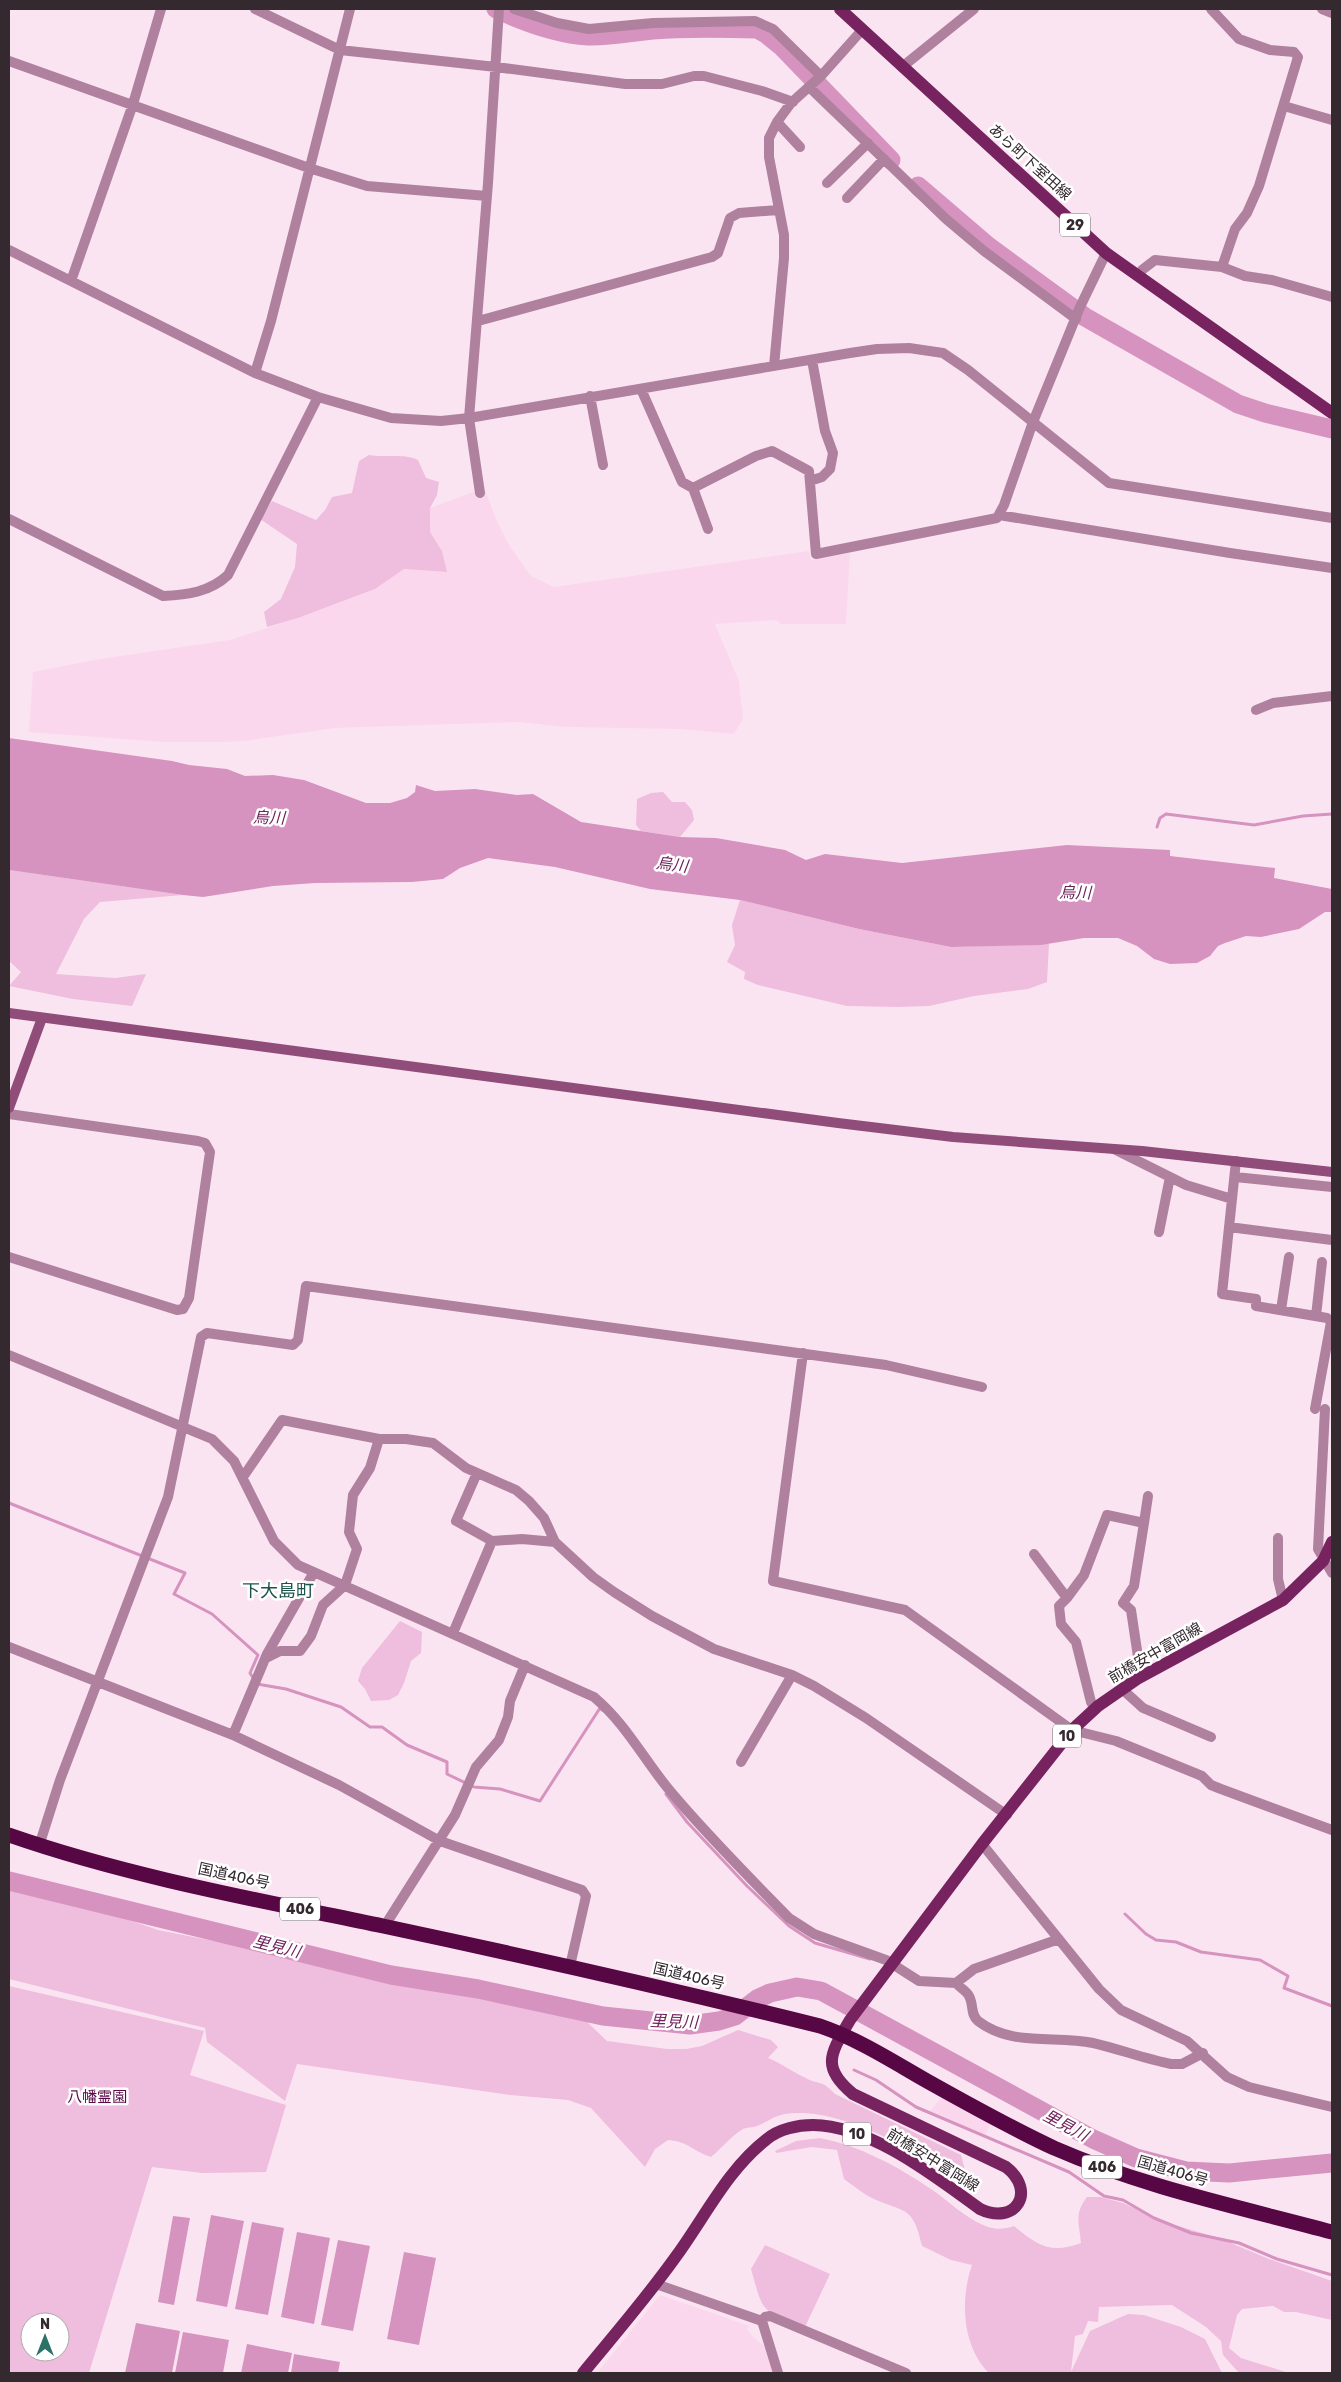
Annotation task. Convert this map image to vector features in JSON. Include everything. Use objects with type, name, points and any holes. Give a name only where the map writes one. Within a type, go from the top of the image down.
[{"type":"highway","name":"国道406号","points":[[9,1835],[39,1846],[174,1881],[570,1966],[820,2026],[842,2034],[962,2100],[1053,2147],[1084,2160],[1120,2174],[1332,2232]]},
{"type":"main road","name":"あら町下室田線","points":[[840,9],[1106,253],[1332,413]]},
{"type":"main road","name":"前橋安中富岡線","points":[[583,2373],[656,2284],[737,2166],[769,2137],[791,2127],[812,2125],[836,2127],[865,2137],[896,2153],[980,2209],[991,2214],[1004,2214],[1013,2210],[1021,2200],[1021,2186],[1019,2179],[1006,2168],[853,2094],[838,2082],[832,2070],[832,2059],[842,2034],[851,2018],[982,1844],[1007,1815],[1072,1730],[1095,1709],[1141,1676],[1282,1600],[1323,1561],[1332,1542]]},
{"type":"street","points":[[71,281],[133,104],[161,9]]},
{"type":"street","points":[[254,9],[340,50],[496,67],[625,84],[662,84],[694,76],[704,76],[762,90],[793,102]]},
{"type":"street","points":[[255,372],[271,321],[350,9]]},
{"type":"street","points":[[480,493],[470,418],[499,9]]},
{"type":"street","points":[[514,9],[557,23],[589,29],[653,23],[756,21],[773,30],[868,143],[946,219],[984,251],[1078,314]]},
{"type":"street","points":[[902,67],[974,9]]},
{"type":"street","points":[[1211,9],[1238,40],[1270,50],[1294,52],[1298,57],[1259,186],[1247,214],[1235,229],[1222,267]]},
{"type":"street","points":[[1322,9],[1332,14]]},
{"type":"street","points":[[774,366],[784,258],[784,235],[778,210],[769,138],[777,122],[793,102],[815,82],[862,30]]},
{"type":"street","points":[[9,61],[309,168],[367,186],[487,196]]},
{"type":"street","points":[[1284,106],[1332,120]]},
{"type":"street","points":[[777,122],[800,147]]},
{"type":"street","points":[[827,183],[868,143]]},
{"type":"street","points":[[847,198],[884,159]]},
{"type":"street","points":[[478,321],[712,257],[718,253],[730,218],[739,214],[778,210]]},
{"type":"street","points":[[9,250],[255,372],[318,397],[391,418],[441,421],[470,418],[590,396],[877,349],[909,348],[942,354],[968,370],[1109,484],[1332,518]]},
{"type":"street","points":[[693,488],[756,456],[772,452],[809,471],[816,554],[989,520],[999,515],[1004,506],[1033,422],[1078,314],[1106,253]]},
{"type":"street","points":[[1138,277],[1142,270],[1155,260],[1222,267],[1245,276],[1272,280],[1332,297]]},
{"type":"street","points":[[810,481],[822,477],[830,468],[833,453],[825,431],[812,360]]},
{"type":"street","points":[[641,389],[682,482],[693,488],[708,529]]},
{"type":"street","points":[[590,396],[603,465]]},
{"type":"street","points":[[9,519],[163,596],[188,594],[218,585],[228,575],[318,397]]},
{"type":"street","points":[[999,515],[1230,554],[1332,568]]},
{"type":"street","points":[[1256,710],[1273,703],[1332,696]]},
{"type":"street","points":[[9,1013],[953,1137],[1114,1149],[1332,1172]]},
{"type":"street","points":[[9,1108],[42,1018]]},
{"type":"street","points":[[9,1114],[198,1141],[205,1143],[210,1152],[189,1298],[183,1309],[177,1310],[9,1257]]},
{"type":"street","points":[[1114,1149],[1186,1185],[1232,1199]]},
{"type":"street","points":[[1236,1161],[1222,1294],[1256,1299],[1256,1306],[1327,1318],[1331,1322],[1315,1409]]},
{"type":"street","points":[[1159,1232],[1170,1177]]},
{"type":"street","points":[[1235,1177],[1332,1187]]},
{"type":"street","points":[[1229,1227],[1332,1240]]},
{"type":"street","points":[[1281,1310],[1289,1257]]},
{"type":"street","points":[[1316,1316],[1322,1262]]},
{"type":"street","points":[[39,1846],[60,1780],[168,1497],[201,1337],[207,1334],[293,1345],[298,1340],[306,1286],[886,1365],[982,1387]]},
{"type":"street","points":[[804,1353],[773,1581],[905,1610],[1072,1730],[1116,1741],[1202,1776],[1211,1784],[1221,1789],[1332,1830]]},
{"type":"street","points":[[9,1355],[212,1439],[234,1461],[274,1541],[298,1565],[452,1632],[594,1697],[616,1716],[670,1791],[789,1918],[814,1934],[886,1960],[919,1981],[956,1983],[974,1969],[1059,1939]]},
{"type":"street","points":[[1326,1409],[1318,1549],[1323,1561],[1332,1573]]},
{"type":"street","points":[[243,1477],[282,1420],[378,1439],[406,1439],[433,1443],[477,1473],[505,1483],[529,1501],[544,1518],[555,1542],[593,1577],[652,1616],[714,1649],[792,1676],[814,1686],[866,1718],[1007,1815]]},
{"type":"street","points":[[266,1658],[280,1651],[300,1651],[311,1636],[324,1605],[345,1585],[357,1550],[349,1532],[354,1495],[370,1468],[378,1439]]},
{"type":"street","points":[[477,1473],[456,1521],[492,1540],[522,1539],[555,1542]]},
{"type":"street","points":[[1141,1676],[1131,1610],[1122,1604],[1134,1586],[1148,1496]]},
{"type":"street","points":[[1095,1709],[1091,1702],[1076,1642],[1061,1624],[1059,1606],[1084,1575],[1107,1515],[1144,1523]]},
{"type":"street","points":[[1278,1538],[1278,1578],[1282,1600]]},
{"type":"street","points":[[452,1632],[492,1540]]},
{"type":"street","points":[[1034,1554],[1067,1598]]},
{"type":"street","points":[[233,1735],[266,1658],[314,1572]]},
{"type":"street","points":[[9,1646],[233,1735],[339,1785],[440,1841],[585,1893],[570,1966]]},
{"type":"street","points":[[384,1927],[440,1841],[458,1809],[476,1767],[499,1740],[508,1717],[510,1701],[525,1665]]},
{"type":"street","points":[[741,1762],[792,1676]]},
{"type":"street","points":[[1122,1689],[1143,1708],[1211,1737]]},
{"type":"street","points":[[982,1844],[1099,1989],[1121,2010],[1187,2041],[1227,2077],[1249,2087],[1332,2107]]},
{"type":"street","points":[[956,1983],[970,1997],[976,2019],[996,2031],[1010,2035],[1033,2040],[1092,2043],[1171,2064],[1182,2064],[1202,2053]]},
{"type":"street","points":[[656,2284],[762,2321]]},
{"type":"street","points":[[762,2321],[765,2317],[770,2316],[906,2373]]},
{"type":"street","points":[[762,2321],[778,2373]]},
{"type":"shaded area","points":[[485,490],[496,519],[509,545],[531,576],[554,587],[809,551],[811,560],[850,553],[846,624],[781,624],[776,620],[715,624],[739,681],[743,719],[734,734],[679,729],[565,727],[519,722],[335,728],[244,741],[221,742],[162,742],[29,732],[33,672],[100,659],[230,640],[298,618],[375,589],[404,569],[446,572],[442,551],[430,532],[430,508],[473,492]]},
{"type":"shaded area","points":[[943,2096],[993,2120],[985,2135],[930,2111]]},
{"type":"shaded area","points":[[660,2295],[750,2326],[747,2329],[751,2335],[768,2349],[774,2373],[597,2373]]},
{"type":"green space","points":[[369,455],[413,458],[418,460],[426,478],[439,482],[437,495],[430,508],[430,532],[442,551],[447,572],[404,569],[375,589],[298,618],[267,627],[264,612],[281,599],[295,567],[297,544],[260,519],[272,501],[316,520],[325,510],[332,497],[352,493],[359,461]]},
{"type":"green space","points":[[663,792],[672,802],[685,802],[692,810],[694,820],[680,837],[641,831],[636,825],[637,799],[651,793]]},
{"type":"green space","points":[[9,870],[183,895],[100,902],[84,919],[56,974],[115,978],[146,974],[132,1006],[73,999],[9,986],[21,972],[9,961]]},
{"type":"green space","points":[[740,900],[859,929],[951,947],[1049,944],[1047,982],[1028,989],[974,996],[929,1006],[897,1007],[847,1006],[758,985],[744,979],[745,972],[727,962],[735,945],[732,925]]},
{"type":"green space","points":[[400,1621],[422,1632],[421,1653],[411,1661],[398,1695],[389,1700],[371,1701],[365,1689],[358,1681],[362,1668]]},
{"type":"green space","points":[[9,1883],[37,1888],[158,1930],[320,1962],[437,1980],[493,1994],[586,2021],[607,2041],[667,2049],[686,2049],[702,2046],[738,2030],[771,2040],[778,2047],[768,2058],[809,2080],[823,2084],[835,2094],[961,2155],[967,2177],[961,2184],[924,2158],[878,2134],[829,2117],[806,2113],[781,2115],[757,2126],[743,2129],[711,2157],[681,2143],[668,2140],[655,2149],[645,2167],[591,2108],[568,2100],[510,2095],[297,2064],[285,2101],[207,2042],[205,2028],[9,1979]]},
{"type":"green space","name":"八幡霊園","points":[[9,1986],[204,2031],[190,2075],[286,2105],[266,2172],[202,2173],[152,2167],[89,2373],[9,2373]]},
{"type":"green space","points":[[820,2138],[864,2152],[905,2172],[980,2224],[998,2229],[1014,2226],[1030,2239],[1053,2248],[1081,2243],[1079,2214],[1087,2197],[1101,2197],[1123,2203],[1161,2221],[1219,2238],[1269,2259],[1332,2281],[1332,2320],[1296,2312],[1284,2312],[1273,2306],[1242,2309],[1237,2315],[1229,2348],[1241,2358],[1289,2373],[1239,2373],[1223,2355],[1221,2341],[1206,2327],[1172,2305],[1099,2307],[1098,2322],[1088,2321],[1083,2334],[1075,2336],[1071,2372],[1090,2331],[1128,2314],[1144,2315],[1181,2327],[1205,2339],[1222,2373],[989,2373],[973,2350],[966,2322],[966,2293],[972,2265],[951,2260],[922,2246],[915,2224],[907,2213],[870,2197],[844,2179],[837,2150],[812,2147],[776,2153],[775,2151],[796,2141]]},
{"type":"green space","points":[[765,2245],[830,2274],[805,2327],[779,2317],[762,2303],[751,2269]]},
{"type":"water","name":"烏川","points":[[9,738],[227,769],[245,776],[273,775],[304,780],[366,803],[390,803],[407,798],[415,792],[416,785],[435,791],[475,789],[517,795],[533,794],[581,822],[680,837],[716,838],[785,850],[806,860],[825,854],[902,863],[1067,845],[1170,850],[1170,856],[1275,868],[1274,878],[1332,889],[1332,912],[1325,912],[1299,929],[1261,937],[1246,936],[1225,943],[1218,946],[1210,956],[1197,963],[1170,964],[1154,959],[1137,946],[1118,938],[1084,938],[1041,945],[951,947],[859,929],[740,900],[650,889],[555,867],[488,858],[460,868],[443,879],[412,882],[315,883],[273,886],[203,897],[183,895],[9,870]]},
{"type":"water","points":[[211,2215],[244,2221],[227,2307],[196,2301]]},
{"type":"water","points":[[173,2216],[190,2218],[174,2305],[158,2302]]},
{"type":"water","points":[[252,2222],[284,2228],[268,2315],[235,2309]]},
{"type":"water","points":[[297,2232],[330,2238],[314,2324],[281,2317]]},
{"type":"water","points":[[338,2240],[370,2246],[353,2331],[321,2325]]},
{"type":"water","points":[[404,2252],[436,2258],[419,2345],[387,2339]]},
{"type":"water","points":[[136,2323],[180,2331],[172,2373],[125,2373]]},
{"type":"water","points":[[183,2332],[229,2340],[223,2373],[175,2373]]},
{"type":"water","points":[[247,2344],[292,2353],[288,2373],[241,2373]]},
{"type":"water","points":[[294,2354],[340,2362],[338,2373],[291,2373]]},
{"type":"waterway","points":[[496,9],[541,27],[564,33],[588,36],[679,28],[757,29],[782,47],[891,160]]},
{"type":"waterway","points":[[918,186],[988,246],[1085,317],[1238,404],[1265,413],[1332,429]]},
{"type":"waterway","points":[[1157,827],[1160,818],[1166,814],[1254,825],[1303,816],[1332,814]]},
{"type":"waterway","points":[[9,1503],[185,1573],[174,1594],[212,1614],[258,1655],[250,1673],[257,1684],[286,1689],[341,1707],[370,1727],[382,1727],[407,1745],[447,1762],[447,1774],[474,1787],[500,1789],[540,1801],[600,1708],[602,1710]]},
{"type":"waterway","points":[[666,1794],[687,1822],[747,1886],[789,1926],[815,1943],[870,1959]]},
{"type":"waterway","name":"里見川","points":[[9,1881],[391,1975],[478,1989],[603,2016],[690,2025],[719,2021],[735,2016],[757,1999],[770,1993],[797,1987],[821,1991],[1093,2139],[1136,2158],[1186,2171],[1229,2173],[1332,2163]]},
{"type":"waterway","points":[[1125,1914],[1146,1934],[1156,1940],[1176,1942],[1201,1952],[1260,1960],[1288,1976],[1284,1988],[1332,2006]]},
{"type":"waterway","points":[[854,2070],[876,2080],[916,2107],[1069,2172],[1104,2196],[1123,2200],[1154,2218],[1191,2233],[1239,2243],[1277,2259],[1332,2275]]},
{"type":"district","name":"下大島町","points":[[278,1591]]}]
